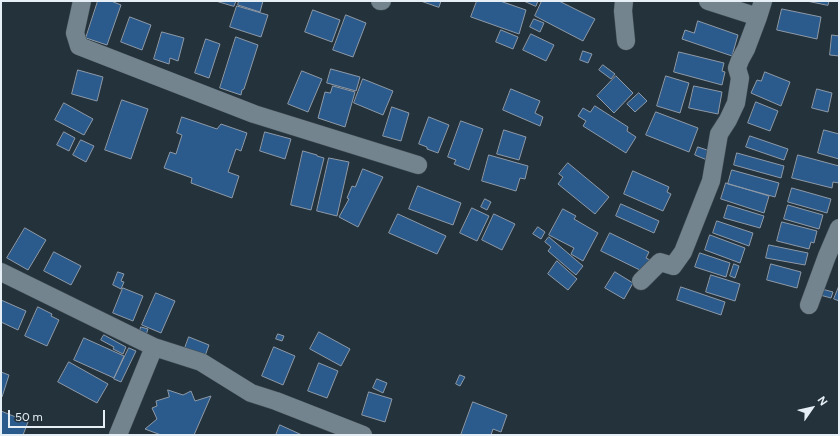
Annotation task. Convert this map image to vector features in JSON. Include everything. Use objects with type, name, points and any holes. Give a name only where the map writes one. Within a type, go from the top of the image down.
[{"type":"street","points":[[82,1],[75,33],[80,46],[254,114],[418,165]]},
{"type":"street","points":[[624,1],[623,11],[626,41]]},
{"type":"street","points":[[641,281],[660,262],[673,266],[683,252],[711,181],[719,134],[736,103],[740,78],[737,68],[761,9],[708,1]]},
{"type":"street","points":[[809,305],[839,228]]},
{"type":"street","points":[[1,272],[154,347],[201,362],[251,393],[276,401],[363,435]]},
{"type":"street","points":[[118,435],[154,347]]},
{"type":"building","points":[[98,1],[111,1],[121,5],[107,45],[86,38]]},
{"type":"building","points":[[216,1],[236,1],[234,6]]},
{"type":"building","points":[[239,1],[263,1],[260,12],[238,5]]},
{"type":"building","points":[[421,1],[441,1],[439,7]]},
{"type":"building","points":[[477,1],[500,1],[526,10],[519,34],[471,17]]},
{"type":"building","points":[[524,1],[538,1],[536,6]]},
{"type":"building","points":[[542,1],[559,1],[595,19],[583,41],[535,16]]},
{"type":"building","points":[[807,1],[829,1],[828,5]]},
{"type":"building","points":[[237,6],[268,15],[261,37],[230,27]]},
{"type":"building","points":[[782,9],[821,17],[817,39],[777,30]]},
{"type":"building","points":[[313,10],[340,20],[332,42],[305,32]]},
{"type":"building","points":[[346,15],[366,23],[353,57],[333,50]]},
{"type":"building","points":[[130,17],[151,25],[142,50],[121,42]]},
{"type":"building","points":[[534,19],[544,23],[540,32],[530,27]]},
{"type":"building","points":[[698,21],[738,35],[732,56],[682,39],[685,30],[694,33]]},
{"type":"building","points":[[501,30],[518,37],[513,49],[496,42]]},
{"type":"building","points":[[162,32],[184,38],[178,61],[170,58],[169,64],[154,59]]},
{"type":"building","points":[[531,34],[554,45],[546,61],[523,50]]},
{"type":"building","points":[[832,35],[839,36],[839,56],[830,55]]},
{"type":"building","points":[[236,37],[258,45],[241,95],[220,88]]},
{"type":"building","points":[[206,39],[220,44],[209,78],[195,73]]},
{"type":"building","points":[[583,51],[592,54],[588,63],[580,60]]},
{"type":"building","points":[[679,52],[724,63],[722,71],[725,72],[722,85],[674,72]]},
{"type":"building","points":[[603,65],[615,74],[611,79],[599,70]]},
{"type":"building","points":[[331,69],[360,77],[356,91],[327,83]]},
{"type":"building","points":[[78,70],[103,77],[97,101],[72,94]]},
{"type":"building","points":[[302,71],[322,79],[308,112],[288,104]]},
{"type":"building","points":[[765,72],[790,82],[781,106],[751,93],[757,80],[761,81]]},
{"type":"building","points":[[616,76],[633,93],[614,113],[597,96]]},
{"type":"building","points":[[666,76],[689,83],[680,113],[657,106]]},
{"type":"building","points":[[363,79],[393,91],[383,115],[354,103]]},
{"type":"building","points":[[333,86],[355,92],[345,127],[318,118],[325,92],[330,93]]},
{"type":"building","points":[[694,86],[722,92],[718,114],[689,108]]},
{"type":"building","points":[[511,89],[540,101],[535,113],[543,117],[540,126],[503,110]]},
{"type":"building","points":[[817,89],[832,93],[828,112],[812,108]]},
{"type":"building","points":[[639,93],[647,101],[635,112],[627,104]]},
{"type":"building","points":[[122,100],[148,109],[131,159],[105,150]]},
{"type":"building","points":[[756,102],[778,111],[770,131],[748,123]]},
{"type":"building","points":[[64,103],[93,119],[84,135],[55,120]]},
{"type":"building","points":[[595,106],[628,127],[627,131],[636,137],[626,153],[583,126],[586,121],[578,116],[583,108],[590,112]]},
{"type":"building","points":[[392,107],[409,113],[401,141],[383,136]]},
{"type":"building","points":[[656,112],[698,128],[689,152],[646,135]]},
{"type":"building","points":[[182,117],[217,129],[221,124],[247,133],[241,151],[236,149],[228,172],[239,176],[232,198],[191,183],[192,178],[164,168],[170,152],[176,154],[182,135],[177,133]]},
{"type":"building","points":[[429,117],[449,125],[438,153],[419,144]]},
{"type":"building","points":[[461,121],[483,129],[469,170],[454,164],[456,160],[448,157]]},
{"type":"building","points":[[504,130],[526,137],[519,160],[497,154]]},
{"type":"building","points":[[824,130],[839,134],[839,159],[818,153]]},
{"type":"building","points":[[64,132],[75,138],[69,151],[57,145]]},
{"type":"building","points":[[265,132],[291,139],[285,159],[260,151]]},
{"type":"building","points":[[750,136],[788,149],[784,160],[746,147]]},
{"type":"building","points":[[81,140],[94,146],[86,162],[73,155]]},
{"type":"building","points":[[698,147],[710,151],[707,160],[695,155]]},
{"type":"building","points":[[303,151],[324,158],[311,210],[291,205]]},
{"type":"building","points":[[737,153],[784,166],[781,178],[734,165]]},
{"type":"building","points":[[489,155],[528,166],[525,179],[520,178],[516,191],[482,181]]},
{"type":"building","points":[[798,155],[839,166],[839,183],[833,182],[832,188],[792,178]]},
{"type":"building","points":[[329,158],[349,162],[337,216],[317,211]]},
{"type":"building","points":[[568,163],[609,197],[595,214],[558,184],[563,177],[559,174]]},
{"type":"building","points":[[363,169],[383,177],[358,227],[339,217],[349,199],[347,198],[352,186],[355,187]]},
{"type":"building","points":[[732,170],[779,183],[775,197],[728,184]]},
{"type":"building","points":[[633,171],[669,187],[667,192],[671,194],[663,211],[624,194]]},
{"type":"building","points":[[726,183],[769,196],[764,213],[721,199]]},
{"type":"building","points":[[418,186],[461,203],[453,225],[409,209]]},
{"type":"building","points":[[792,188],[831,199],[827,213],[788,202]]},
{"type":"building","points":[[485,199],[491,202],[487,210],[481,207]]},
{"type":"building","points":[[621,204],[659,221],[654,233],[616,216]]},
{"type":"building","points":[[728,205],[764,216],[760,228],[724,218]]},
{"type":"building","points":[[788,205],[823,215],[819,229],[784,219]]},
{"type":"building","points":[[472,208],[489,216],[477,241],[460,233]]},
{"type":"building","points":[[563,209],[576,216],[574,219],[598,233],[583,261],[571,254],[574,248],[549,235]]},
{"type":"building","points":[[398,214],[446,236],[437,254],[389,233]]},
{"type":"building","points":[[494,214],[515,224],[502,250],[482,240]]},
{"type":"building","points":[[717,221],[753,233],[749,246],[713,233]]},
{"type":"building","points":[[782,222],[817,231],[814,243],[811,242],[809,249],[777,241]]},
{"type":"building","points":[[538,227],[545,232],[541,239],[533,234]]},
{"type":"building","points":[[25,228],[46,240],[28,270],[7,258]]},
{"type":"building","points":[[610,233],[649,252],[646,258],[650,260],[644,272],[601,251]]},
{"type":"building","points":[[710,235],[745,248],[740,263],[705,250]]},
{"type":"building","points":[[549,237],[583,266],[576,275],[548,251],[551,247],[545,242]]},
{"type":"building","points":[[769,245],[808,253],[805,265],[766,258]]},
{"type":"building","points":[[54,252],[81,266],[71,285],[44,271]]},
{"type":"building","points":[[700,253],[730,263],[726,277],[695,267]]},
{"type":"building","points":[[557,261],[577,279],[568,290],[548,274]]},
{"type":"building","points":[[734,264],[739,266],[735,278],[730,276]]},
{"type":"building","points":[[771,264],[801,272],[797,288],[767,280]]},
{"type":"building","points":[[118,272],[124,274],[121,281],[124,282],[121,289],[113,285]]},
{"type":"building","points":[[615,272],[633,283],[624,299],[605,288]]},
{"type":"building","points":[[711,275],[740,284],[735,301],[706,292]]},
{"type":"building","points":[[839,286],[839,301],[834,299]]},
{"type":"building","points":[[681,287],[725,302],[721,315],[677,300]]},
{"type":"building","points":[[123,288],[143,296],[133,321],[113,313]]},
{"type":"building","points":[[822,289],[833,292],[831,298],[820,295]]},
{"type":"building","points":[[156,293],[175,301],[161,333],[142,325]]},
{"type":"building","points":[[1,300],[26,311],[18,330],[1,322]]},
{"type":"building","points":[[38,307],[52,314],[51,316],[59,320],[47,346],[25,336]]},
{"type":"building","points":[[141,327],[148,329],[145,338],[139,335]]},
{"type":"building","points":[[319,332],[350,349],[341,366],[310,349]]},
{"type":"building","points":[[278,334],[284,336],[282,341],[276,339]]},
{"type":"building","points":[[104,335],[126,347],[123,354],[101,340]]},
{"type":"building","points":[[189,337],[209,345],[205,356],[185,348]]},
{"type":"building","points":[[84,338],[124,356],[114,378],[74,360]]},
{"type":"building","points":[[274,347],[295,356],[283,385],[262,376]]},
{"type":"building","points":[[129,348],[136,351],[121,382],[114,379]]},
{"type":"building","points":[[69,362],[108,384],[97,403],[58,382]]},
{"type":"building","points":[[319,363],[338,371],[327,398],[308,391]]},
{"type":"building","points":[[1,372],[9,375],[2,397],[1,397]]},
{"type":"building","points":[[460,375],[465,377],[460,386],[456,384]]},
{"type":"building","points":[[377,379],[387,383],[383,393],[373,388]]},
{"type":"building","points":[[168,390],[183,395],[191,391],[195,401],[211,396],[194,435],[161,435],[145,429],[157,419],[152,408],[157,406],[156,401],[169,397]]},
{"type":"building","points":[[369,392],[392,399],[385,422],[362,415]]},
{"type":"building","points":[[473,402],[507,415],[501,432],[493,429],[491,435],[461,435]]},
{"type":"building","points":[[1,411],[28,422],[23,435],[1,435]]},
{"type":"building","points":[[280,425],[302,435],[276,435]]}]
